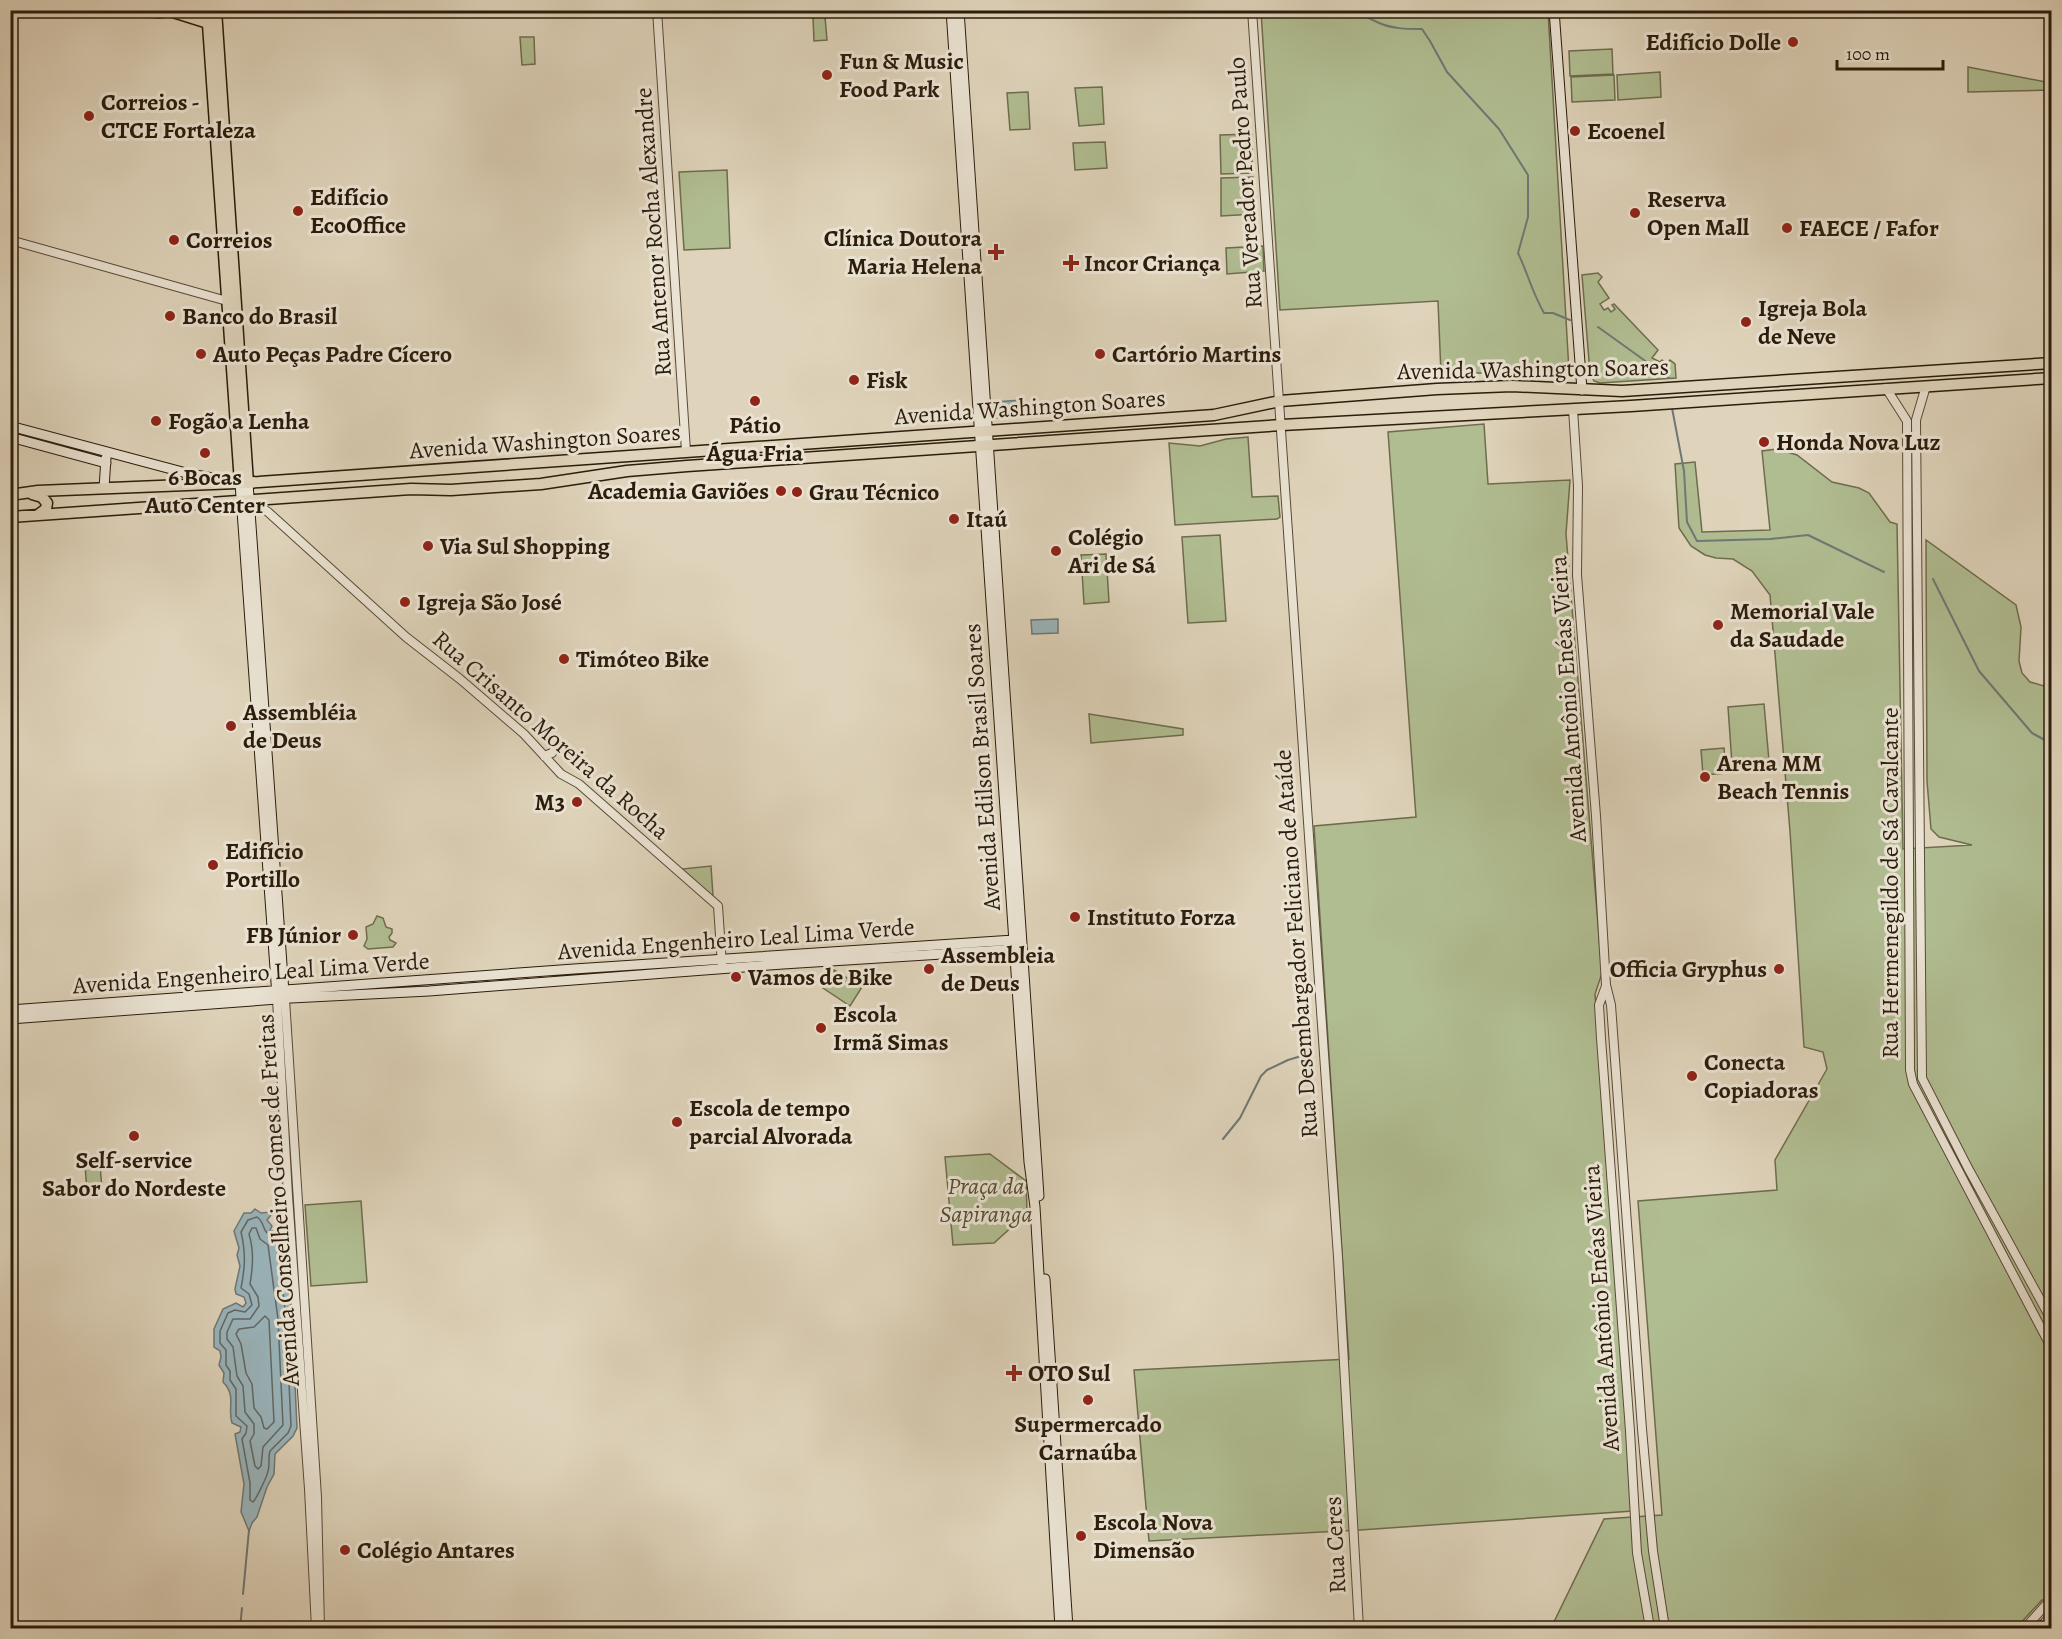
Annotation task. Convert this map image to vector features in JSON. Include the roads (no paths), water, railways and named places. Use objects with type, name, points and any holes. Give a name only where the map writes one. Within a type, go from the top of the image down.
[{"type":"main road","points":[[207,10],[227,302],[244,483]]},
{"type":"main road","points":[[216,10],[244,483]]},
{"type":"main road","name":"Avenida Edilson Brasil Soares","points":[[951,10],[964,143]]},
{"type":"main road","name":"Avenida Edilson Brasil Soares","points":[[959,10],[970,241],[985,446],[1029,1162],[1035,1207],[1060,1629]]},
{"type":"main road","points":[[1554,10],[1582,390]]},
{"type":"main road","points":[[178,11],[208,23]]},
{"type":"main road","name":"Avenida Washington Soares","points":[[10,495],[38,491],[244,483],[1214,415],[1280,400],[1491,386],[1622,391],[2052,363]]},
{"type":"main road","name":"Avenida Washington Soares","points":[[10,517],[411,489],[451,490],[541,484],[627,471],[677,467],[1281,425],[2052,378]]},
{"type":"main road","points":[[10,426],[190,474],[244,483]]},
{"type":"main road","points":[[10,437],[106,463]]},
{"type":"main road","points":[[104,488],[107,451]]},
{"type":"main road","name":"Avenida Conselheiro Gomes de Freitas","points":[[244,483],[280,994]]},
{"type":"main road","points":[[22,493],[42,497],[47,503],[46,509],[38,515]]},
{"type":"main road","name":"Avenida Edilson Brasil Soares","points":[[1017,946],[1068,1629]]},
{"type":"main road","name":"Avenida Engenheiro Leal Lima Verde","points":[[10,1010],[1017,946]]},
{"type":"main road","name":"Avenida Engenheiro Leal Lima Verde","points":[[10,1019],[280,994]]},
{"type":"street","points":[[121,10],[178,11]]},
{"type":"street","name":"Rua Antenor Rocha Alexandre","points":[[657,10],[686,451]]},
{"type":"street","name":"Rua Vereador Pedro Paulo","points":[[1252,10],[1281,425]]},
{"type":"street","points":[[10,240],[227,302]]},
{"type":"street","name":"Rua Hermenegildo de Sá Cavalcante","points":[[1926,386],[1916,420],[1923,1078],[1968,1168],[2052,1321]]},
{"type":"street","points":[[1886,388],[1906,421],[1916,420]]},
{"type":"street","name":"Avenida Antônio Enéas Vieira","points":[[1573,409],[1578,486],[1577,575],[1596,816],[1606,985],[1611,1005],[1652,1540],[1665,1629]]},
{"type":"street","name":"Rua Hermenegildo de Sá Cavalcante","points":[[1906,421],[1910,1070],[1913,1084],[2052,1349]]},
{"type":"street","name":"Rua Desembargador Feliciano de Ataíde","points":[[1281,425],[1351,1460]]},
{"type":"street","name":"Rua Crisanto Moreira da Rocha","points":[[245,501],[267,512],[406,637],[460,679],[524,734],[561,774],[579,784],[718,906],[722,964]]},
{"type":"street","points":[[544,756],[552,753],[559,744]]},
{"type":"street","name":"Avenida Antônio Enéas Vieira","points":[[1606,985],[1599,1005],[1602,1050],[1637,1553],[1650,1629]]},
{"type":"street","name":"Avenida Conselheiro Gomes de Freitas","points":[[280,994],[317,1497],[318,1629]]},
{"type":"street","name":"Rua Ceres","points":[[1351,1460],[1359,1629]]},
{"type":"street","points":[[2025,1629],[2052,1598]]},
{"type":"street","points":[[2039,1629],[2052,1615]]},
{"type":"water","points":[[1021,400],[1022,417],[996,418],[995,402]]},
{"type":"water","points":[[1058,619],[1058,633],[1032,634],[1031,620]]},
{"type":"water","points":[[255,1209],[261,1213],[271,1212],[267,1220],[272,1226],[270,1230],[280,1234],[286,1265],[292,1318],[297,1428],[293,1436],[275,1454],[274,1474],[249,1531],[241,1512],[244,1484],[235,1434],[240,1432],[241,1427],[232,1423],[231,1397],[223,1382],[224,1373],[219,1365],[220,1351],[214,1347],[214,1329],[223,1309],[236,1303],[243,1307],[246,1303],[244,1297],[236,1294],[235,1289],[240,1266],[237,1255],[239,1248],[234,1231],[244,1213],[251,1213]]},
{"type":"waterway","points":[[1350,10],[1388,26],[1422,29],[1447,72],[1499,129],[1528,175],[1528,217],[1518,253],[1544,313],[1553,313],[1570,320]]},
{"type":"waterway","points":[[1598,327],[1669,378]]},
{"type":"waterway","points":[[1672,408],[1684,471],[1687,522],[1697,541],[1770,539],[1808,535],[1884,572]]},
{"type":"waterway","points":[[1933,579],[1979,671],[2032,733],[2052,744]]},
{"type":"waterway","points":[[1223,1139],[1240,1118],[1261,1076],[1267,1070],[1288,1060],[1308,1054]]},
{"type":"waterway","points":[[243,1594],[249,1530]]},
{"type":"waterway","points":[[240,1628],[242,1608]]},
{"type":"place","name":"Edifício Dolle","points":[[1793,42]]},
{"type":"place","name":"Fun & Music Food Park","points":[[827,75]]},
{"type":"place","name":"Correios - CTCE Fortaleza","points":[[89,116]]},
{"type":"place","name":"Ecoenel","points":[[1575,131]]},
{"type":"place","name":"Edifício EcoOffice","points":[[298,211]]},
{"type":"place","name":"Reserva Open Mall","points":[[1635,213]]},
{"type":"place","name":"FAECE / Fafor","points":[[1787,228]]},
{"type":"place","name":"Correios","points":[[174,240]]},
{"type":"place","name":"Clínica Doutora Maria Helena","points":[[996,252]]},
{"type":"place","name":"Incor Criança","points":[[1071,263]]},
{"type":"place","name":"Banco do Brasil","points":[[170,316]]},
{"type":"place","name":"Igreja Bola de Neve","points":[[1746,322]]},
{"type":"place","name":"Auto Peças Padre Cícero","points":[[201,354]]},
{"type":"place","name":"Cartório Martins","points":[[1100,354]]},
{"type":"place","name":"Fisk","points":[[854,380]]},
{"type":"place","name":"Pátio Água Fria","points":[[755,401]]},
{"type":"place","name":"Fogão a Lenha","points":[[156,421]]},
{"type":"place","name":"Honda Nova Luz","points":[[1764,442]]},
{"type":"place","name":"6 Bocas Auto Center","points":[[205,453]]},
{"type":"place","name":"Academia Gaviões","points":[[781,491]]},
{"type":"place","name":"Grau Técnico","points":[[797,492]]},
{"type":"place","name":"Itaú","points":[[954,519]]},
{"type":"place","name":"Via Sul Shopping","points":[[428,546]]},
{"type":"place","name":"Colégio Ari de Sá","points":[[1056,551]]},
{"type":"place","name":"Igreja São José","points":[[405,602]]},
{"type":"place","name":"Memorial Vale da Saudade","points":[[1718,625]]},
{"type":"place","name":"Timóteo Bike","points":[[564,659]]},
{"type":"place","name":"Assembléia de Deus","points":[[231,726]]},
{"type":"place","name":"Arena MM Beach Tennis","points":[[1705,777]]},
{"type":"place","name":"M3","points":[[577,802]]},
{"type":"place","name":"Edifício Portillo","points":[[213,865]]},
{"type":"place","name":"Instituto Forza","points":[[1075,917]]},
{"type":"place","name":"FB Júnior","points":[[353,935]]},
{"type":"place","name":"Assembleia de Deus","points":[[929,969]]},
{"type":"place","name":"Officia Gryphus","points":[[1779,969]]},
{"type":"place","name":"Vamos de Bike","points":[[736,977]]},
{"type":"place","name":"Escola Irmã Simas","points":[[821,1028]]},
{"type":"place","name":"Conecta Copiadoras","points":[[1692,1076]]},
{"type":"place","name":"Escola de tempo parcial Alvorada","points":[[677,1122]]},
{"type":"place","name":"Self-service Sabor do Nordeste","points":[[134,1136]]},
{"type":"place","name":"OTO Sul","points":[[1014,1373]]},
{"type":"place","name":"Supermercado Carnaúba","points":[[1088,1400]]},
{"type":"place","name":"Escola Nova Dimensão","points":[[1081,1536]]},
{"type":"place","name":"Colégio Antares","points":[[345,1550]]},
{"type":"park label","name":"Praça da Sapiranga","points":[[986,1200]]}]
